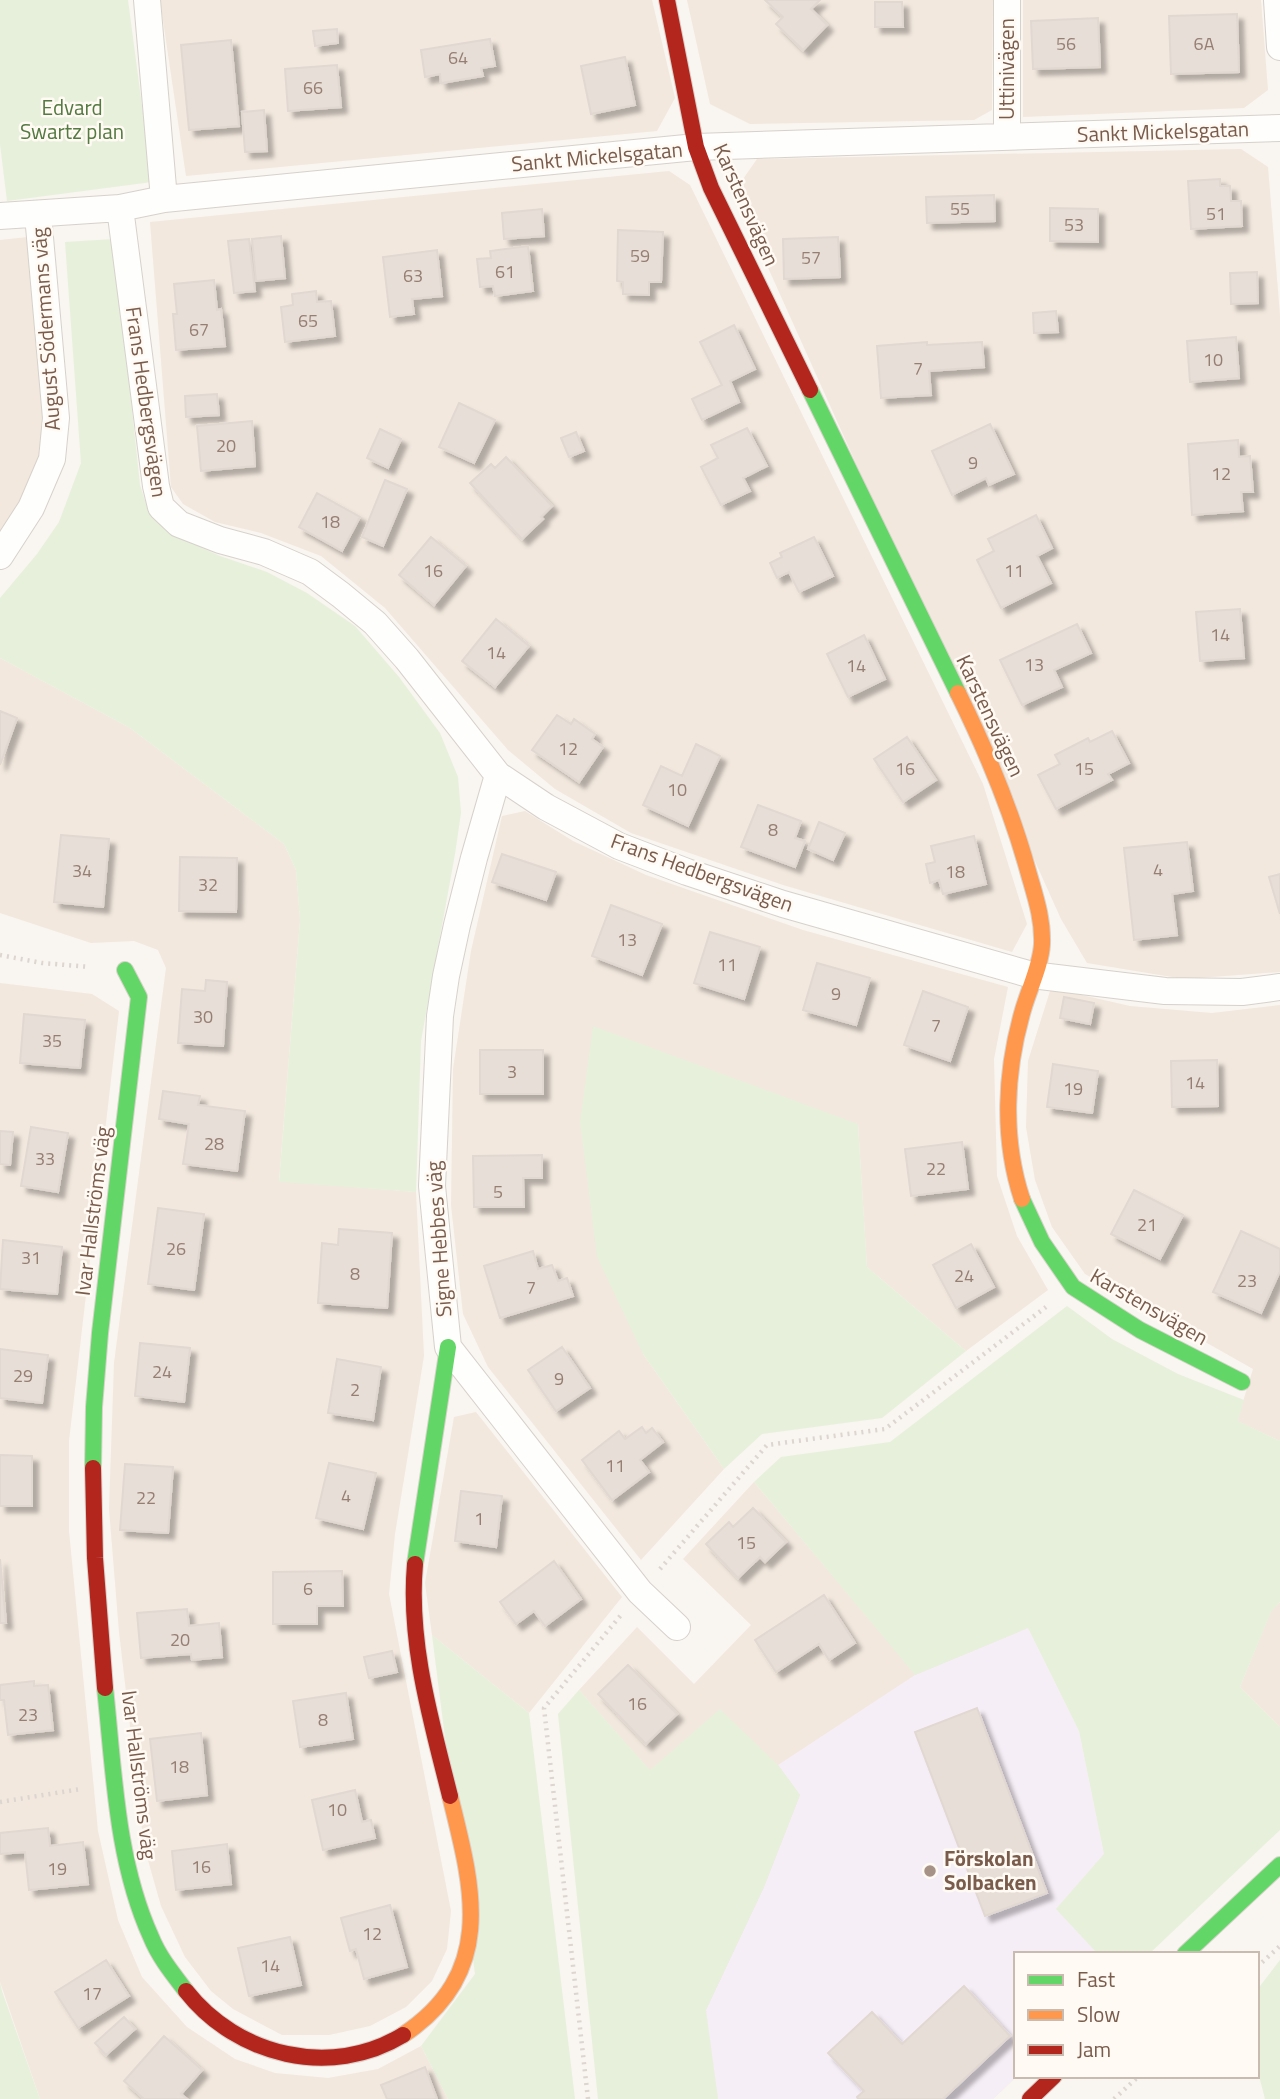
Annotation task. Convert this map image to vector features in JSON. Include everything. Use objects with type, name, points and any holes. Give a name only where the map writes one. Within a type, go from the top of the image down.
[{"type":"street","points":[[147,0],[164,200]]},
{"type":"street","name":"Karstensvägen","points":[[667,0],[696,147],[710,188],[957,691],[994,771],[1018,834],[1042,919],[1042,948],[1032,975],[1012,1057],[1008,1130],[1015,1177],[1025,1208],[1042,1241],[1073,1287],[1140,1330],[1242,1382]]},
{"type":"street","name":"Uttinivägen","points":[[1007,0],[1007,137]]},
{"type":"street","points":[[1277,0],[1280,47]]},
{"type":"street","name":"Sankt Mickelsgatan","points":[[0,216],[120,208],[164,200],[696,147],[1280,128]]},
{"type":"street","name":"Frans Hedbergsvägen","points":[[120,208],[156,486],[161,507],[179,524],[220,540],[264,552],[310,572],[341,594],[375,623],[407,659],[498,775],[545,807],[619,846],[688,872],[783,904],[1032,975],[1165,991],[1242,992],[1280,987]]},
{"type":"street","name":"August Södermans väg","points":[[0,556],[31,508],[52,459],[56,418],[38,215]]},
{"type":"street","name":"Signe Hebbes väg","points":[[498,775],[457,925],[440,1016],[432,1186],[448,1347],[640,1592],[677,1627]]},
{"type":"street","name":"Ivar Hallströms väg","points":[[125,970],[139,997],[104,1291],[93,1430],[95,1567],[125,1855],[151,1939],[175,1977],[202,2011],[237,2036],[274,2052],[308,2057],[344,2057],[380,2048],[413,2031],[440,2005],[462,1971],[470,1941],[472,1906],[467,1865],[423,1681],[414,1629],[413,1584],[448,1347]]},
{"type":"street","points":[[1187,1952],[1280,1865]]},
{"type":"street","points":[[1030,2099],[1052,2078]]},
{"type":"path","points":[[0,955],[42,963],[125,970]]},
{"type":"path","points":[[588,2099],[544,1708],[767,1445],[885,1429],[1073,1287]]},
{"type":"path","points":[[0,1802],[116,1784]]},
{"type":"path","points":[[1259,1965],[1280,1946]]},
{"type":"path","points":[[1114,2099],[1137,2078]]},
{"type":"shaded area","points":[[160,0],[652,0],[675,98],[657,131],[186,176]]},
{"type":"shaded area","points":[[687,0],[993,0],[992,110],[974,120],[750,124],[710,104]]},
{"type":"shaded area","points":[[1023,0],[1261,0],[1268,90],[1244,108],[1023,117]]},
{"type":"shaded area","points":[[1241,149],[1268,167],[1280,315],[1280,972],[1184,979],[1087,963],[1061,919],[734,192],[757,159]]},
{"type":"shaded area","points":[[669,171],[690,185],[983,784],[1027,924],[1012,952],[783,885],[631,833],[555,789],[508,750],[385,608],[321,556],[261,533],[215,522],[183,504],[171,487],[150,222]]},
{"type":"shaded area","points":[[28,237],[43,375],[42,438],[37,468],[0,541],[0,240]]},
{"type":"shaded area","points":[[0,658],[130,728],[284,844],[296,870],[300,920],[279,1181],[416,1192],[424,1356],[395,1534],[389,1594],[451,1911],[447,1949],[432,1981],[406,2007],[370,2026],[329,2035],[282,2035],[233,2009],[211,1991],[185,1957],[161,1906],[144,1846],[119,1632],[109,1509],[114,1363],[166,968],[158,950],[134,941],[91,943],[0,913]]},
{"type":"shaded area","points":[[525,811],[573,841],[646,875],[803,930],[1008,987],[994,1059],[997,1176],[1017,1236],[1048,1290],[966,1351],[867,1267],[858,1124],[643,1354],[724,1469],[641,1560],[488,1367],[463,1314],[451,1205],[453,1069],[471,951],[502,816]]},
{"type":"shaded area","points":[[0,983],[92,994],[119,1011],[69,1441],[69,1531],[98,1831],[118,1920],[142,1977],[187,2027],[235,2059],[275,2073],[328,2078],[378,2069],[421,2046],[448,2099],[40,2099],[0,1982]]},
{"type":"shaded area","points":[[1051,988],[1130,1006],[1212,1013],[1280,1005],[1280,1441],[1237,1421],[1253,1369],[1085,1274],[1052,1227],[1035,1180],[1026,1127],[1028,1061]]},
{"type":"shaded area","points":[[476,1412],[622,1597],[529,1713],[432,1635],[425,1583],[454,1417]]},
{"type":"shaded area","name":"Förskolan Solbacken","points":[[754,1482],[915,1674],[1028,1628],[1104,1854],[1056,1909],[1096,1952],[1014,1952],[1015,2078],[993,2099],[718,2099],[706,2010],[650,1771],[579,1690],[637,1627],[694,1684],[751,1625],[683,1559]]},
{"type":"shaded area","points":[[1280,1602],[1280,1727],[1240,1687],[1271,1611]]},
{"type":"shaded area","name":"Förskolan Solbacken","points":[[1028,1628],[1079,1731],[1104,1854],[1056,1909],[1096,1952],[1014,1952],[1015,2078],[993,2099],[718,2099],[706,2010],[764,1887],[800,1795],[778,1765],[915,1675]]},
{"type":"green space","name":"Edvard Swartz plan","points":[[0,0],[128,0],[152,182],[7,201],[0,144]]},
{"type":"green space","points":[[114,239],[140,485],[148,510],[174,535],[220,556],[267,572],[307,593],[355,626],[399,677],[440,733],[458,777],[461,813],[421,1041],[416,1192],[279,1182],[300,920],[296,870],[284,844],[130,728],[0,658],[0,598],[37,554],[59,522],[81,463],[65,242]]},
{"type":"green space","points":[[593,1026],[858,1124],[867,1267],[966,1351],[882,1418],[762,1434],[724,1469],[643,1354],[597,1257],[580,1122]]},
{"type":"green space","points":[[1067,1306],[1112,1339],[1178,1374],[1244,1400],[1238,1421],[1280,1441],[1280,1602],[1271,1612],[1240,1687],[1280,1727],[1280,1830],[1151,1952],[1096,1952],[1056,1909],[1104,1854],[1079,1731],[1028,1628],[915,1675],[754,1482],[781,1457],[890,1442]]},
{"type":"green space","points":[[432,1635],[529,1713],[575,2099],[448,2099],[421,2046],[475,1974]]},
{"type":"green space","points":[[579,1690],[650,1770],[720,1709],[778,1765],[800,1795],[764,1887],[706,2010],[718,2099],[598,2099],[558,1714]]},
{"type":"green space","points":[[1280,1960],[1280,2099],[1265,2099],[1259,2076],[1259,1987]]},
{"type":"green space","points":[[0,1982],[2,1991],[40,2099],[0,2099]]},
{"type":"building","points":[[765,0],[820,0],[811,9],[827,25],[803,50],[776,24],[783,17]]},
{"type":"building","points":[[875,2],[902,2],[903,27],[875,27]]},
{"type":"building","points":[[1237,14],[1239,72],[1171,74],[1169,16]]},
{"type":"building","points":[[1098,18],[1100,67],[1033,69],[1031,21]]},
{"type":"building","points":[[337,29],[338,43],[315,46],[313,31]]},
{"type":"building","points":[[490,39],[495,66],[481,68],[483,76],[441,83],[440,74],[425,77],[421,50]]},
{"type":"building","points":[[231,40],[239,126],[189,130],[181,45]]},
{"type":"building","points":[[625,57],[635,105],[591,114],[581,66]]},
{"type":"building","points":[[337,65],[341,107],[288,111],[285,69]]},
{"type":"building","points":[[264,110],[267,151],[245,152],[242,112]]},
{"type":"building","points":[[1220,179],[1220,186],[1230,186],[1231,201],[1241,201],[1242,226],[1191,229],[1188,181]]},
{"type":"building","points":[[994,195],[995,221],[927,223],[926,197]]},
{"type":"building","points":[[1050,208],[1098,209],[1098,242],[1050,241]]},
{"type":"building","points":[[542,209],[544,236],[504,239],[502,213]]},
{"type":"building","points":[[618,230],[663,232],[661,282],[649,282],[649,295],[623,294],[623,282],[617,281]]},
{"type":"building","points":[[281,236],[285,278],[256,281],[252,239]]},
{"type":"building","points":[[838,237],[840,277],[784,279],[783,239]]},
{"type":"building","points":[[249,239],[255,291],[234,293],[228,241]]},
{"type":"building","points":[[528,246],[533,291],[495,296],[493,286],[480,287],[477,259],[491,258],[490,251]]},
{"type":"building","points":[[437,250],[442,296],[412,299],[414,314],[390,317],[383,257]]},
{"type":"building","points":[[1257,272],[1258,303],[1231,304],[1230,273]]},
{"type":"building","points":[[214,280],[217,310],[221,309],[225,346],[176,350],[174,284]]},
{"type":"building","points":[[316,291],[317,302],[331,301],[335,336],[285,342],[281,307],[293,305],[292,294]]},
{"type":"building","points":[[1056,311],[1058,332],[1034,333],[1033,313]]},
{"type":"building","points":[[734,325],[755,369],[730,381],[739,402],[702,420],[692,399],[722,385],[700,342]]},
{"type":"building","points":[[1236,337],[1239,378],[1190,382],[1187,341]]},
{"type":"building","points":[[927,342],[927,345],[982,342],[984,367],[929,371],[931,395],[881,398],[877,346]]},
{"type":"building","points":[[217,394],[219,415],[186,417],[185,396]]},
{"type":"building","points":[[459,403],[495,420],[474,463],[439,447]]},
{"type":"building","points":[[252,421],[255,466],[201,471],[197,426]]},
{"type":"building","points":[[990,424],[1014,474],[989,485],[986,478],[952,495],[932,451]]},
{"type":"building","points":[[747,428],[767,466],[743,478],[750,491],[721,505],[701,467],[718,458],[711,445]]},
{"type":"building","points":[[380,429],[401,439],[388,468],[367,458]]},
{"type":"building","points":[[576,432],[584,451],[569,457],[561,438]]},
{"type":"building","points":[[1238,440],[1239,457],[1250,456],[1253,492],[1241,492],[1243,511],[1192,515],[1188,444]]},
{"type":"building","points":[[506,457],[552,506],[522,539],[470,483],[491,464],[495,468]]},
{"type":"building","points":[[385,480],[407,489],[383,546],[362,537]]},
{"type":"building","points":[[317,493],[360,517],[342,551],[299,527]]},
{"type":"building","points":[[1036,515],[1052,548],[1037,556],[1051,583],[1001,608],[977,560],[994,551],[988,539]]},
{"type":"building","points":[[431,537],[466,566],[434,605],[399,575]]},
{"type":"building","points":[[814,537],[833,576],[799,592],[789,572],[777,578],[770,563],[782,557],[780,553]]},
{"type":"building","points":[[1240,609],[1244,658],[1200,661],[1196,612]]},
{"type":"building","points":[[496,619],[529,646],[495,687],[462,661]]},
{"type":"building","points":[[1077,624],[1091,653],[1054,670],[1062,687],[1022,705],[1000,660]]},
{"type":"building","points":[[864,635],[885,679],[848,697],[827,654]]},
{"type":"building","points":[[0,711],[17,718],[0,765]]},
{"type":"building","points":[[557,715],[571,724],[574,719],[595,734],[592,739],[603,747],[579,782],[532,750]]},
{"type":"building","points":[[1112,731],[1129,763],[1108,774],[1112,780],[1056,809],[1038,775],[1060,764],[1055,755],[1088,738],[1090,742]]},
{"type":"building","points":[[907,737],[936,780],[903,802],[874,759]]},
{"type":"building","points":[[696,744],[720,756],[688,826],[643,805],[661,766],[682,776]]},
{"type":"building","points":[[758,805],[801,821],[795,838],[805,841],[795,867],[741,847]]},
{"type":"building","points":[[819,822],[845,833],[833,860],[808,849]]},
{"type":"building","points":[[61,835],[109,839],[103,907],[54,902]]},
{"type":"building","points":[[974,836],[986,884],[943,894],[939,880],[930,883],[926,864],[935,862],[931,846]]},
{"type":"building","points":[[1187,842],[1193,891],[1172,894],[1177,935],[1134,940],[1124,848]]},
{"type":"building","points":[[502,854],[556,872],[546,900],[492,882]]},
{"type":"building","points":[[180,857],[237,858],[236,912],[179,911]]},
{"type":"building","points":[[1280,874],[1280,914],[1269,877]]},
{"type":"building","points":[[611,905],[662,924],[642,975],[592,956]]},
{"type":"building","points":[[710,932],[760,947],[744,999],[694,983]]},
{"type":"building","points":[[817,963],[870,978],[856,1025],[803,1010]]},
{"type":"building","points":[[206,980],[227,982],[223,1046],[178,1043],[182,989],[205,991]]},
{"type":"building","points":[[923,991],[968,1007],[950,1061],[904,1045]]},
{"type":"building","points":[[1064,997],[1094,1003],[1090,1024],[1060,1018]]},
{"type":"building","points":[[24,1014],[85,1020],[80,1068],[20,1063]]},
{"type":"building","points":[[480,1050],[543,1050],[543,1094],[480,1094]]},
{"type":"building","points":[[1217,1060],[1218,1106],[1172,1107],[1171,1061]]},
{"type":"building","points":[[1053,1064],[1098,1071],[1092,1113],[1047,1107]]},
{"type":"building","points":[[163,1091],[200,1096],[198,1105],[245,1111],[237,1171],[183,1164],[189,1124],[159,1119]]},
{"type":"building","points":[[31,1127],[68,1133],[58,1192],[21,1186]]},
{"type":"building","points":[[0,1131],[13,1132],[10,1165],[0,1164]]},
{"type":"building","points":[[962,1142],[968,1189],[911,1196],[905,1149]]},
{"type":"building","points":[[542,1155],[542,1178],[523,1178],[524,1207],[474,1207],[473,1156]]},
{"type":"building","points":[[1134,1190],[1183,1215],[1160,1259],[1111,1234]]},
{"type":"building","points":[[158,1208],[204,1214],[194,1290],[148,1284]]},
{"type":"building","points":[[339,1229],[392,1233],[387,1308],[318,1303],[322,1243],[338,1245]]},
{"type":"building","points":[[1241,1231],[1280,1249],[1280,1271],[1261,1313],[1213,1292]]},
{"type":"building","points":[[3,1240],[62,1247],[57,1294],[0,1289]]},
{"type":"building","points":[[971,1244],[994,1287],[956,1308],[933,1265]]},
{"type":"building","points":[[533,1251],[538,1269],[552,1265],[558,1281],[567,1278],[573,1296],[500,1318],[484,1266]]},
{"type":"building","points":[[140,1343],[190,1348],[184,1402],[135,1396]]},
{"type":"building","points":[[562,1347],[590,1388],[556,1411],[528,1370]]},
{"type":"building","points":[[0,1349],[48,1355],[42,1403],[0,1398]]},
{"type":"building","points":[[337,1359],[381,1367],[373,1420],[328,1413]]},
{"type":"building","points":[[642,1427],[646,1433],[652,1428],[663,1442],[640,1460],[649,1472],[612,1500],[582,1460],[619,1431],[625,1439]]},
{"type":"building","points":[[0,1455],[32,1456],[32,1506],[0,1506]]},
{"type":"building","points":[[329,1463],[376,1473],[363,1529],[316,1518]]},
{"type":"building","points":[[125,1464],[173,1467],[168,1533],[120,1530]]},
{"type":"building","points":[[461,1491],[502,1496],[496,1547],[455,1541]]},
{"type":"building","points":[[753,1508],[786,1542],[765,1562],[760,1557],[738,1578],[706,1544],[729,1522],[733,1527]]},
{"type":"building","points":[[0,1559],[6,1623],[0,1623]]},
{"type":"building","points":[[554,1561],[581,1599],[545,1626],[534,1611],[516,1624],[500,1602]]},
{"type":"building","points":[[342,1571],[343,1606],[317,1606],[317,1624],[273,1624],[273,1572]]},
{"type":"building","points":[[824,1595],[855,1643],[829,1660],[819,1644],[776,1672],[755,1640]]},
{"type":"building","points":[[187,1609],[189,1626],[219,1623],[222,1657],[192,1660],[191,1654],[141,1658],[137,1613]]},
{"type":"building","points":[[392,1651],[397,1672],[369,1678],[364,1657]]},
{"type":"building","points":[[628,1665],[677,1714],[646,1744],[598,1694]]},
{"type":"building","points":[[34,1681],[34,1686],[48,1685],[53,1730],[8,1735],[4,1700],[0,1700],[0,1685]]},
{"type":"building","points":[[346,1693],[353,1739],[300,1747],[293,1701]]},
{"type":"building","points":[[977,1708],[1047,1893],[985,1916],[915,1732]]},
{"type":"building","points":[[201,1733],[207,1795],[157,1801],[150,1739]]},
{"type":"building","points":[[355,1790],[362,1822],[371,1820],[375,1838],[323,1850],[312,1800]]},
{"type":"building","points":[[48,1828],[50,1846],[83,1842],[88,1884],[29,1890],[25,1852],[0,1854],[0,1833]]},
{"type":"building","points":[[227,1844],[231,1884],[176,1890],[172,1851]]},
{"type":"building","points":[[390,1905],[407,1967],[364,1979],[356,1949],[350,1951],[341,1918]]},
{"type":"building","points":[[290,1937],[301,1985],[249,1996],[238,1948]]},
{"type":"building","points":[[106,1960],[129,1996],[78,2028],[55,1992]]},
{"type":"building","points":[[964,1986],[1010,2036],[943,2099],[858,2099],[864,2091],[828,2053],[872,2012],[902,2044]]},
{"type":"building","points":[[124,2017],[135,2029],[106,2055],[95,2043]]},
{"type":"building","points":[[164,2036],[202,2070],[181,2094],[187,2099],[144,2099],[124,2081]]},
{"type":"building","points":[[425,2067],[437,2099],[387,2099],[381,2085]]},
{"type":"traffic: fast","points":[[810,390],[958,693]]},
{"type":"traffic: fast","points":[[93,1468],[94,1407],[100,1333],[139,997],[125,970]]},
{"type":"traffic: fast","points":[[1022,1199],[1042,1242],[1073,1287],[1140,1330],[1242,1382]]},
{"type":"traffic: fast","points":[[415,1564],[448,1347]]},
{"type":"traffic: fast","points":[[105,1688],[118,1815],[130,1877],[154,1944],[186,1991]]},
{"type":"traffic: fast","points":[[1187,1952],[1280,1865]]},
{"type":"traffic: slow","points":[[958,693],[1006,802],[1028,871],[1041,925],[1041,952],[1017,1033],[1008,1105],[1011,1152],[1022,1199]]},
{"type":"traffic: slow","points":[[403,2035],[433,2011],[453,1984],[465,1956],[470,1927],[470,1896],[466,1863],[450,1796]]},
{"type":"traffic: jam","points":[[667,0],[696,147],[711,188],[810,390]]},
{"type":"traffic: jam","points":[[93,1468],[95,1558],[105,1688]]},
{"type":"traffic: jam","points":[[415,1564],[418,1652],[450,1796]]},
{"type":"traffic: jam","points":[[186,1991],[207,2013],[231,2031],[258,2045],[287,2054],[316,2058],[346,2056],[375,2048],[403,2035]]},
{"type":"traffic: jam","points":[[1030,2099],[1052,2078]]},
{"type":"place","name":"Förskolan Solbacken","points":[[930,1871]]}]
